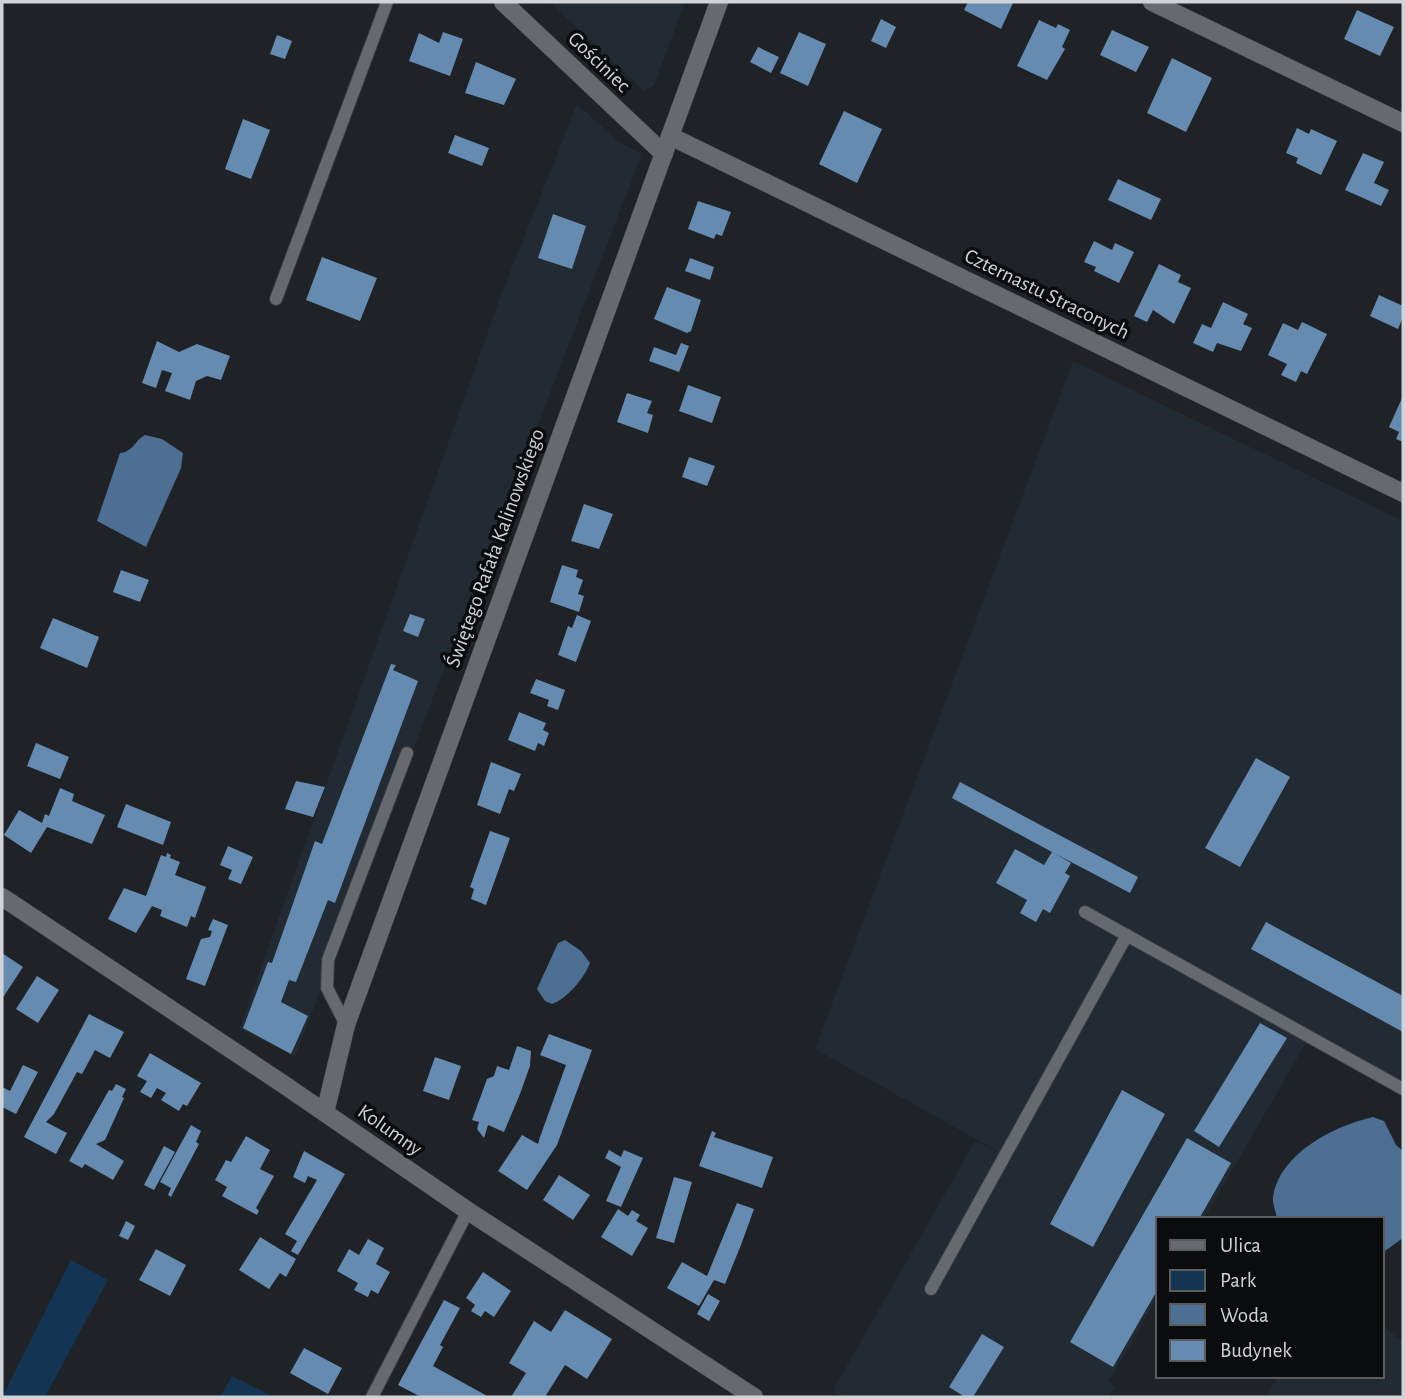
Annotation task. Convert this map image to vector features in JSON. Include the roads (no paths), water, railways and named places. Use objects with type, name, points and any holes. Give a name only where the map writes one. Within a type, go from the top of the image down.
[{"type":"street","name":"Gościniec","points":[[503,2],[664,154]]},
{"type":"street","name":"Świętego Rafała Kalinowskiego","points":[[325,1113],[346,1025],[719,2]]},
{"type":"street","points":[[1152,2],[1403,123]]},
{"type":"street","name":"Czternastu Straconych","points":[[670,136],[1403,493]]},
{"type":"street","name":"Kolumny","points":[[2,897],[468,1211],[754,1397]]},
{"type":"lane","points":[[276,299],[387,2]]},
{"type":"lane","points":[[346,1025],[327,989],[328,960],[407,752]]},
{"type":"lane","points":[[1085,912],[1403,1089]]},
{"type":"lane","points":[[931,1289],[1127,935]]},
{"type":"lane","points":[[372,1397],[468,1211]]},
{"type":"water","points":[[145,435],[162,439],[183,453],[181,468],[146,547],[97,521],[120,453],[128,450]]},
{"type":"water","points":[[565,940],[581,951],[590,963],[575,987],[552,1004],[545,1001],[537,989],[558,943]]},
{"type":"water","points":[[1373,1117],[1384,1121],[1396,1145],[1403,1151],[1403,1238],[1384,1252],[1384,1217],[1277,1217],[1273,1199],[1278,1181],[1297,1155],[1326,1135]]}]
